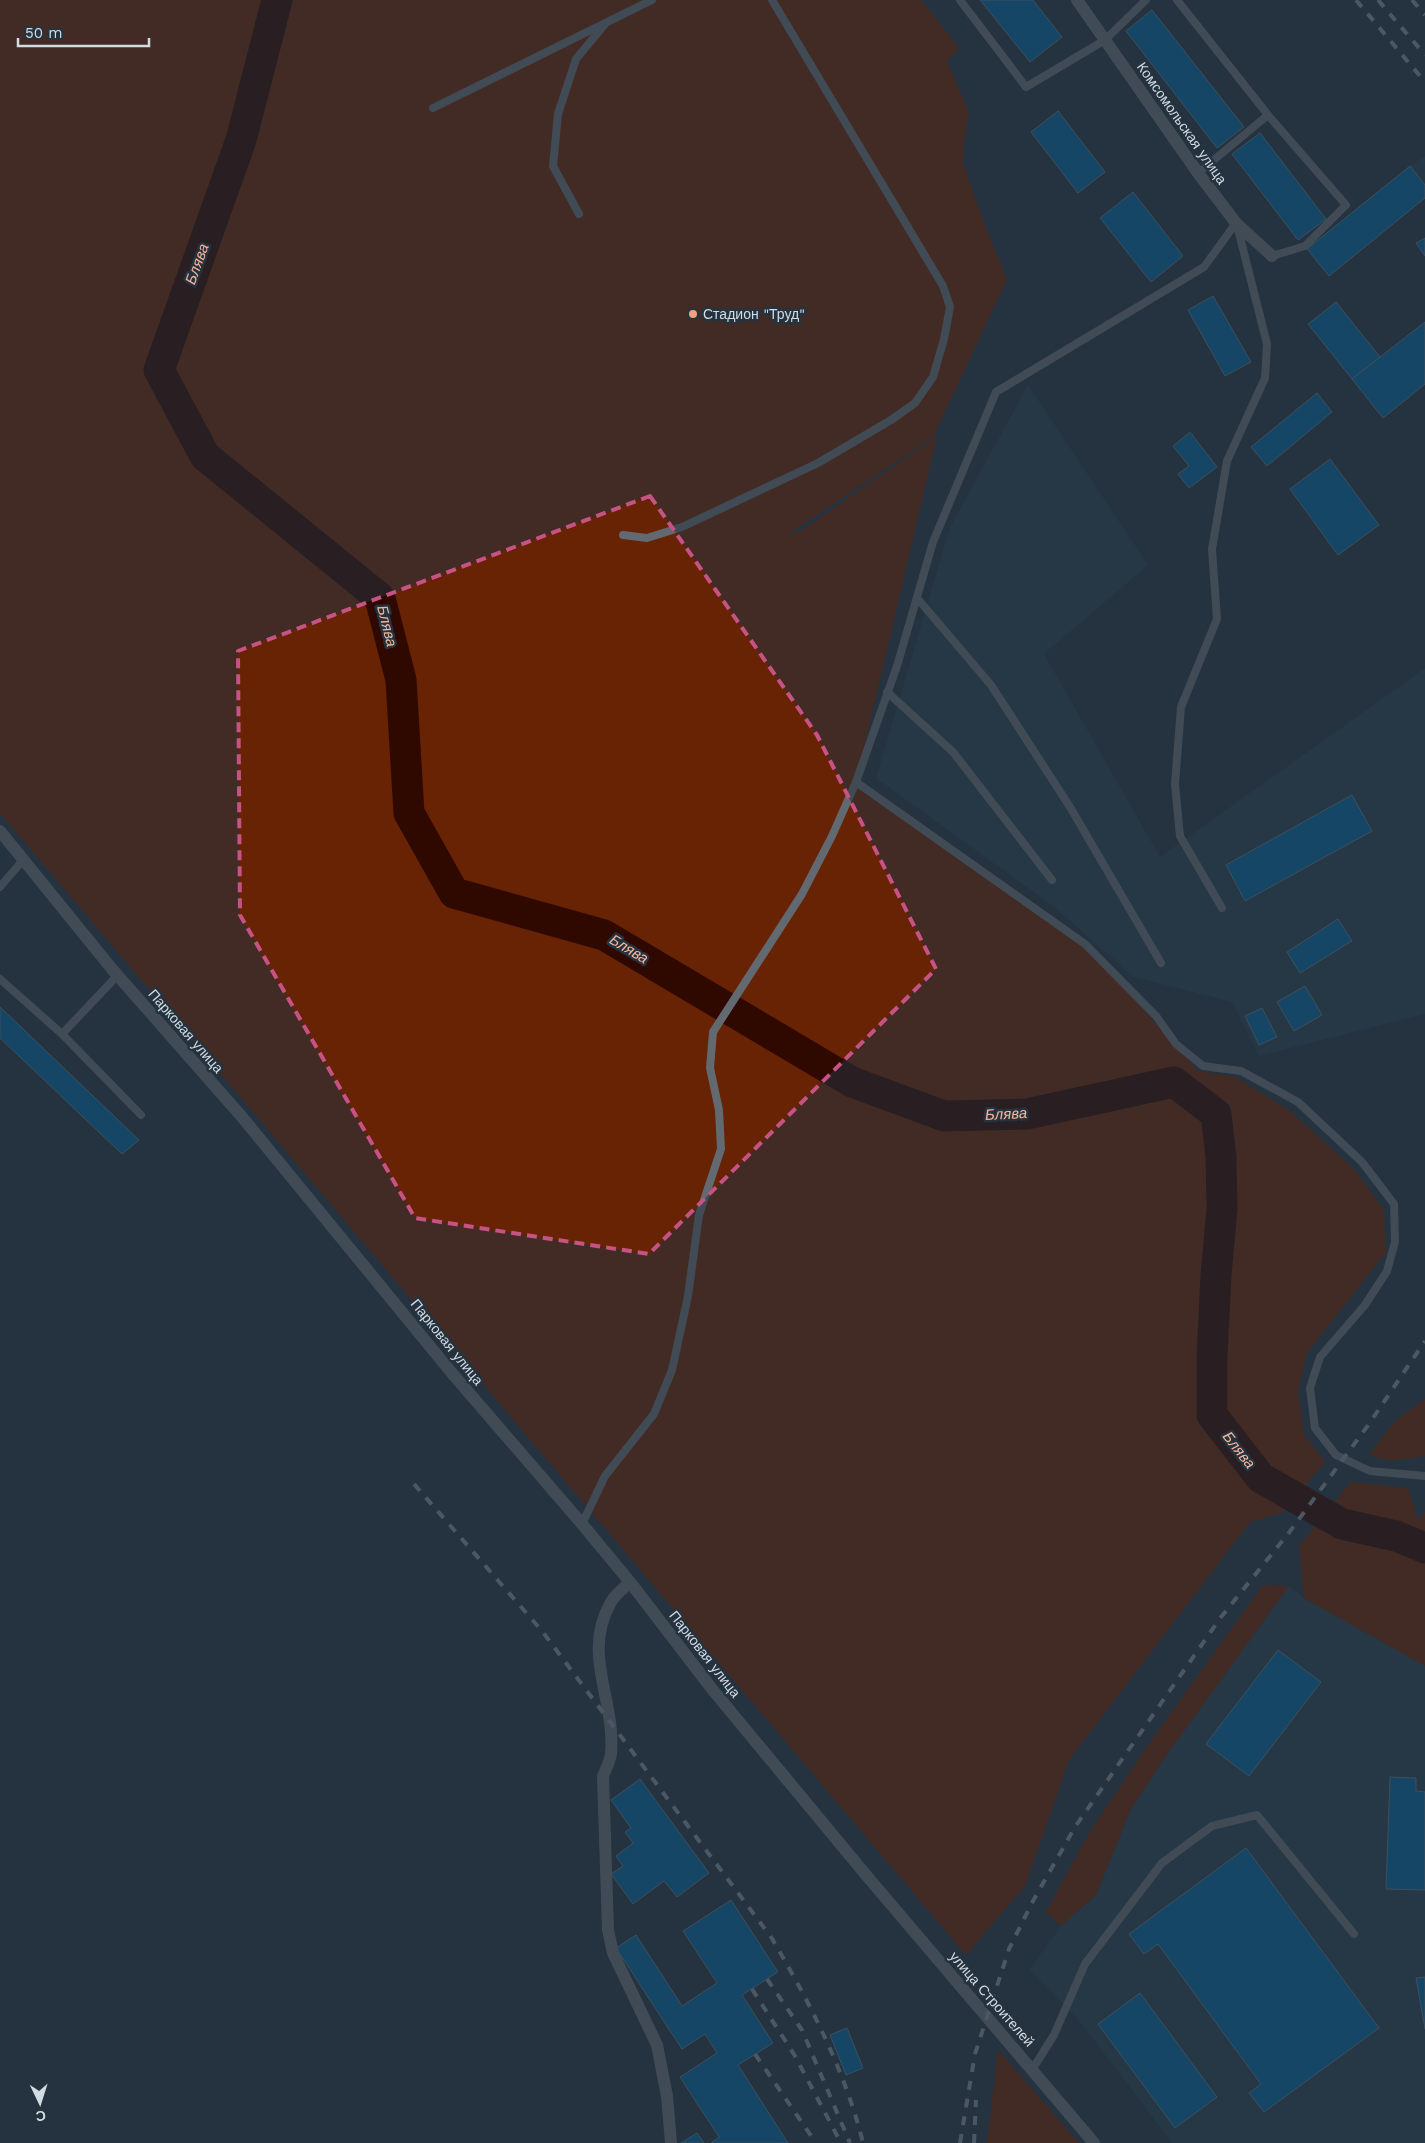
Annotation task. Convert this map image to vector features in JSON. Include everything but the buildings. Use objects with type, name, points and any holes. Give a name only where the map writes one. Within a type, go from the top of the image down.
[{"type":"street","name":"Комсомольская улица","points":[[1078,0],[1198,173],[1236,223],[1272,256]]},
{"type":"street","name":"Парковая улица","points":[[0,831],[117,976],[242,1117],[451,1372],[582,1524],[630,1582],[712,1690],[866,1875]]},
{"type":"street","points":[[630,1582],[611,1601],[598,1633],[599,1668],[609,1720],[611,1754],[603,1776],[608,1930],[613,1953],[657,2045],[667,2096],[671,2143]]},
{"type":"street","name":"улица Строителей","points":[[866,1875],[1094,2143]]},
{"type":"lane","points":[[433,108],[652,0]]},
{"type":"lane","points":[[623,535],[647,538],[682,527],[818,462],[891,420],[915,403],[933,377],[944,339],[950,307],[944,286],[772,0]]},
{"type":"lane","points":[[960,0],[1026,88],[1105,40],[1146,0]]},
{"type":"lane","points":[[1177,0],[1268,115],[1346,205],[1305,246],[1272,256]]},
{"type":"lane","points":[[579,214],[553,166],[558,114],[576,59],[606,22]]},
{"type":"lane","points":[[1198,173],[1268,115]]},
{"type":"lane","points":[[582,1524],[605,1476],[654,1414],[672,1370],[688,1296],[699,1215],[721,1149],[719,1110],[710,1068],[713,1032],[802,894],[832,836],[856,782],[888,692],[933,542],[996,392],[1204,268],[1236,223]]},
{"type":"lane","points":[[1222,908],[1180,836],[1175,784],[1181,707],[1217,619],[1212,549],[1227,461],[1265,378],[1267,344],[1236,223]]},
{"type":"lane","points":[[917,598],[991,685],[1070,807],[1162,963]]},
{"type":"lane","points":[[888,692],[953,752],[1052,880]]},
{"type":"lane","points":[[856,782],[1085,944],[1156,1016],[1176,1044],[1203,1066],[1241,1071],[1298,1102],[1366,1168],[1394,1204],[1396,1242],[1387,1271],[1369,1298],[1320,1357],[1310,1388],[1316,1428],[1336,1455],[1370,1471],[1425,1476]]},
{"type":"lane","points":[[0,887],[23,860]]},
{"type":"lane","points":[[62,1034],[117,976]]},
{"type":"lane","points":[[0,979],[62,1034],[140,1115]]},
{"type":"lane","points":[[1032,2070],[1054,2035],[1085,1964],[1162,1863],[1212,1826],[1257,1814],[1354,1934]]},
{"type":"highlighted area","points":[[650,496],[817,735],[936,969],[649,1254],[415,1218],[240,915],[238,651]]},
{"type":"shaded area","points":[[0,0],[921,0],[959,48],[947,62],[969,112],[963,163],[987,231],[1007,279],[933,437],[786,536],[802,530],[937,436],[856,782],[1085,944],[1198,1071],[1235,1077],[1289,1110],[1353,1168],[1384,1210],[1386,1252],[1307,1353],[1298,1390],[1304,1434],[1325,1462],[1281,1513],[1250,1522],[1069,1760],[1025,1886],[966,1955],[0,813]]},
{"type":"shaded area","points":[[1425,156],[1425,185],[1410,166]]},
{"type":"shaded area","points":[[1028,385],[1148,565],[1044,654],[1160,857],[1425,668],[1425,1014],[1259,1056],[1232,1002],[1134,977],[1053,906],[876,778],[950,527]]},
{"type":"shaded area","points":[[1425,1399],[1425,1456],[1390,1461],[1369,1455],[1395,1421]]},
{"type":"shaded area","points":[[1351,1482],[1408,1488],[1418,1520],[1425,1512],[1425,1666],[1304,1598],[1299,1546]]},
{"type":"shaded area","points":[[1263,1585],[1289,1586],[1163,1760],[1130,1811],[1096,1895],[1061,1926],[1046,1912],[1089,1833],[1151,1741]]},
{"type":"shaded area","points":[[1289,1586],[1304,1598],[1425,1666],[1425,2143],[1172,2143],[1078,2019],[1029,1970],[1061,1926],[1096,1895],[1130,1811],[1163,1760]]},
{"type":"shaded area","points":[[998,2050],[1079,2143],[987,2143]]},
{"type":"waterway","name":"Блява","points":[[277,0],[241,140],[159,370],[205,456],[380,598],[401,680],[409,813],[454,893],[604,935],[852,1082],[944,1116],[1027,1114],[1174,1082],[1216,1114],[1221,1157],[1222,1209],[1216,1275],[1212,1356],[1212,1415],[1261,1478],[1342,1524],[1396,1536],[1425,1548]]},
{"type":"railway","points":[[1356,0],[1425,82]]},
{"type":"railway","points":[[1378,0],[1425,55]]},
{"type":"railway","points":[[1412,0],[1425,15]]},
{"type":"railway","points":[[960,2143],[975,2054],[1009,1949],[1033,1901],[1075,1827],[1221,1617],[1288,1534],[1369,1424],[1425,1341]]},
{"type":"railway","points":[[414,1484],[542,1631],[771,1937],[812,2011],[836,2063],[863,2143]]},
{"type":"railway","points":[[767,1979],[802,2030],[850,2143]]},
{"type":"railway","points":[[752,1989],[795,2056],[841,2143]]},
{"type":"railway","points":[[755,2054],[816,2143]]},
{"type":"railway","points":[[974,2143],[976,2100]]},
{"type":"place","name":"Стадион \"Труд\"","points":[[693,314]]}]
